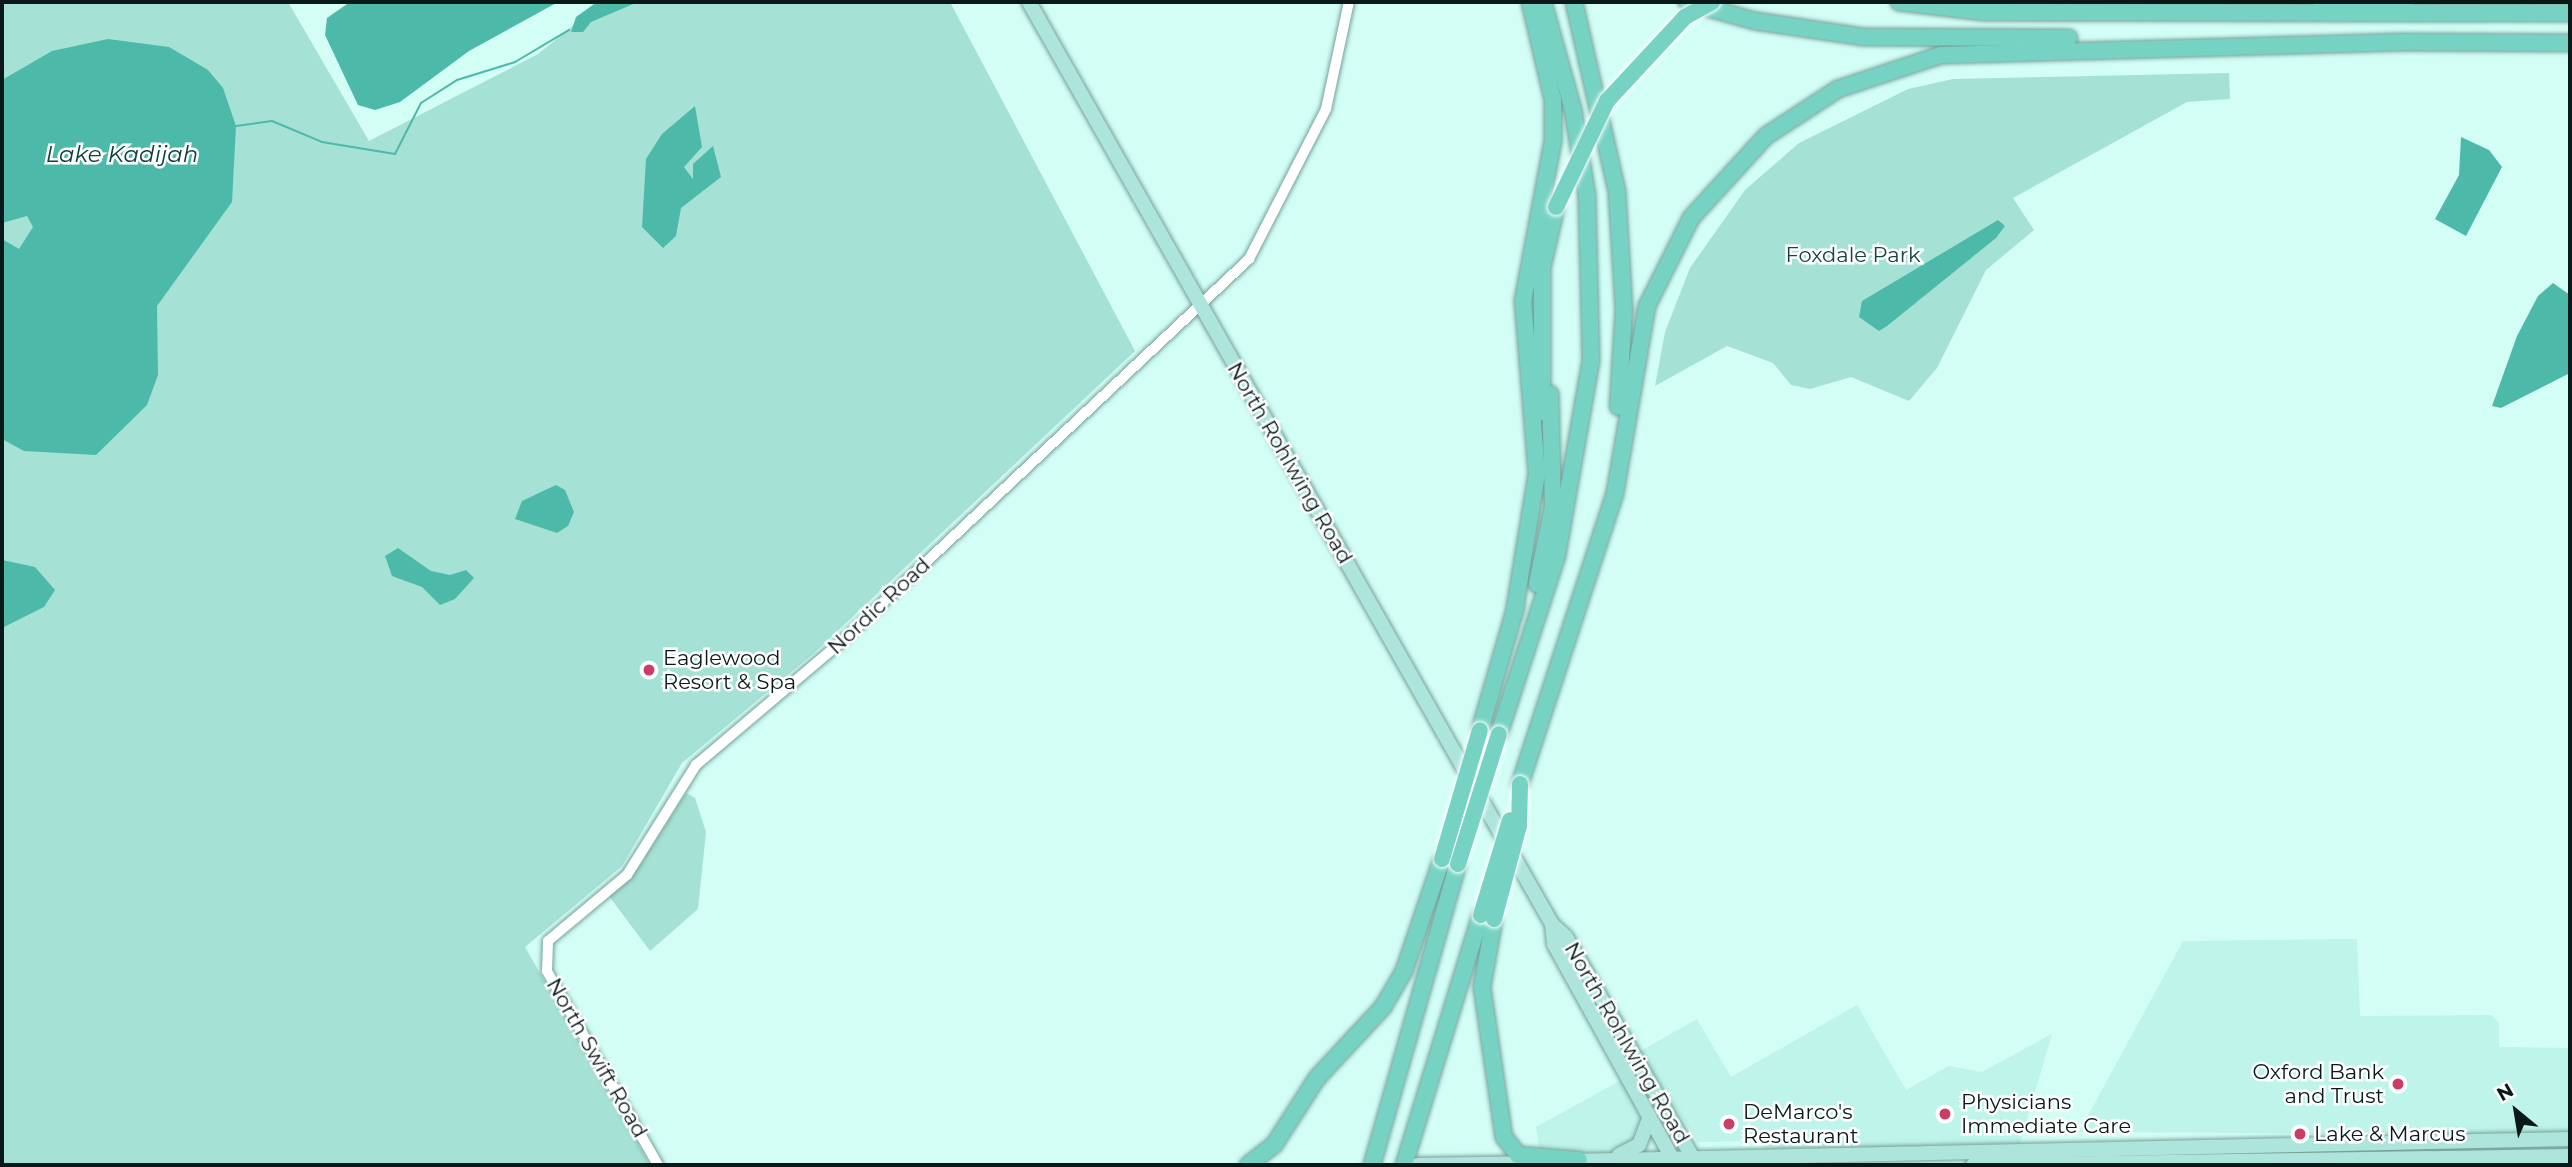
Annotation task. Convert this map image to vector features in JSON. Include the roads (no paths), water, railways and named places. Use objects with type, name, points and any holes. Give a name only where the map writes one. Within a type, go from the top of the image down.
[{"type":"highway","points":[[1514,614],[1537,474],[1523,301],[1553,141],[1553,100],[1530,2]]},
{"type":"highway","points":[[1371,1165],[1458,864],[1523,663],[1574,481],[1591,360],[1587,196],[1573,110],[1544,2]]},
{"type":"highway","points":[[1574,2],[1610,142],[1623,258],[1623,344],[1605,513]]},
{"type":"highway","points":[[1687,2],[1755,22],[1863,37],[2570,43]]},
{"type":"highway","points":[[1248,1165],[1274,1145],[1317,1077],[1374,1018],[1397,983],[1442,859],[1543,510],[1541,309],[1556,206],[1607,101],[1685,18],[1712,2]]},
{"type":"highway","points":[[1899,2],[1984,12],[2570,13]]},
{"type":"highway","points":[[2320,2],[2548,13]]},
{"type":"highway","points":[[1404,1165],[1519,826],[1521,781],[1605,513],[1615,493],[1637,342],[1666,262],[1733,166],[1801,110],[1907,62],[1978,51],[2407,42]]},
{"type":"highway","points":[[1523,663],[1525,628],[1553,506],[1555,446],[1541,309]]},
{"type":"highway","points":[[1488,917],[1482,987],[1504,1137],[1518,1155],[1579,1160]]},
{"type":"highway","points":[[1272,1165],[1274,1145]]},
{"type":"highway","points":[[1412,1147],[1415,1165]]},
{"type":"main road","name":"North Rohlwing Road","points":[[1030,2],[1552,924],[1566,937],[1694,1160]]},
{"type":"main road","name":"North Rohlwing Road","points":[[1552,924],[1554,944],[1673,1161]]},
{"type":"main road","points":[[1605,1159],[1639,1145],[1649,1119]]},
{"type":"main road","points":[[1415,1165],[2570,1139]]},
{"type":"main road","points":[[1973,1165],[2570,1156]]},
{"type":"street","name":"Nordic Road","points":[[545,948],[553,934],[627,875],[696,765],[841,642],[1264,239],[1326,109],[1349,2]]},
{"type":"street","name":"North Swift Road","points":[[545,948],[547,971],[658,1165]]},
{"type":"water","points":[[350,2],[558,2],[469,51],[400,102],[375,110],[358,105],[325,35],[327,18]]},
{"type":"water","points":[[597,2],[638,2],[591,22],[583,32],[571,32],[576,17]]},
{"type":"water","name":"Lake Kadijah","points":[[108,39],[169,47],[208,70],[223,88],[236,126],[232,202],[157,306],[158,375],[147,405],[96,455],[24,451],[2,439],[2,239],[19,249],[33,227],[27,216],[2,223],[2,80],[52,51]]},
{"type":"water","points":[[695,106],[702,147],[684,167],[693,179],[693,164],[713,146],[721,177],[681,208],[676,236],[663,248],[642,227],[646,159],[662,134]]},
{"type":"water","points":[[2461,137],[2489,150],[2502,167],[2466,236],[2435,219],[2459,175]]},
{"type":"water","points":[[1998,220],[2005,226],[1996,238],[1887,326],[1879,331],[1859,317],[1862,301]]},
{"type":"water","points":[[2553,283],[2570,295],[2570,373],[2501,408],[2492,406],[2517,336],[2538,296]]},
{"type":"water","points":[[556,485],[565,490],[574,512],[568,526],[557,533],[515,519],[522,501]]},
{"type":"water","points":[[398,548],[431,571],[450,575],[466,570],[474,578],[455,599],[440,605],[422,587],[392,576],[385,556]]},
{"type":"water","points":[[2,560],[35,567],[55,590],[44,607],[2,628]]},
{"type":"waterway","points":[[236,126],[272,121],[322,142],[395,154],[421,103],[457,80],[515,62],[569,30]]},
{"type":"place","name":"Eaglewood Resort & Spa","points":[[649,670]]},
{"type":"place","name":"Oxford Bank and Trust","points":[[2398,1084]]},
{"type":"place","name":"Physicians Immediate Care","points":[[1945,1114]]},
{"type":"place","name":"DeMarco's Restaurant","points":[[1729,1124]]},
{"type":"place","name":"Lake & Marcus","points":[[2300,1134]]},
{"type":"park label","name":"Foxdale Park","points":[[1853,255]]}]
